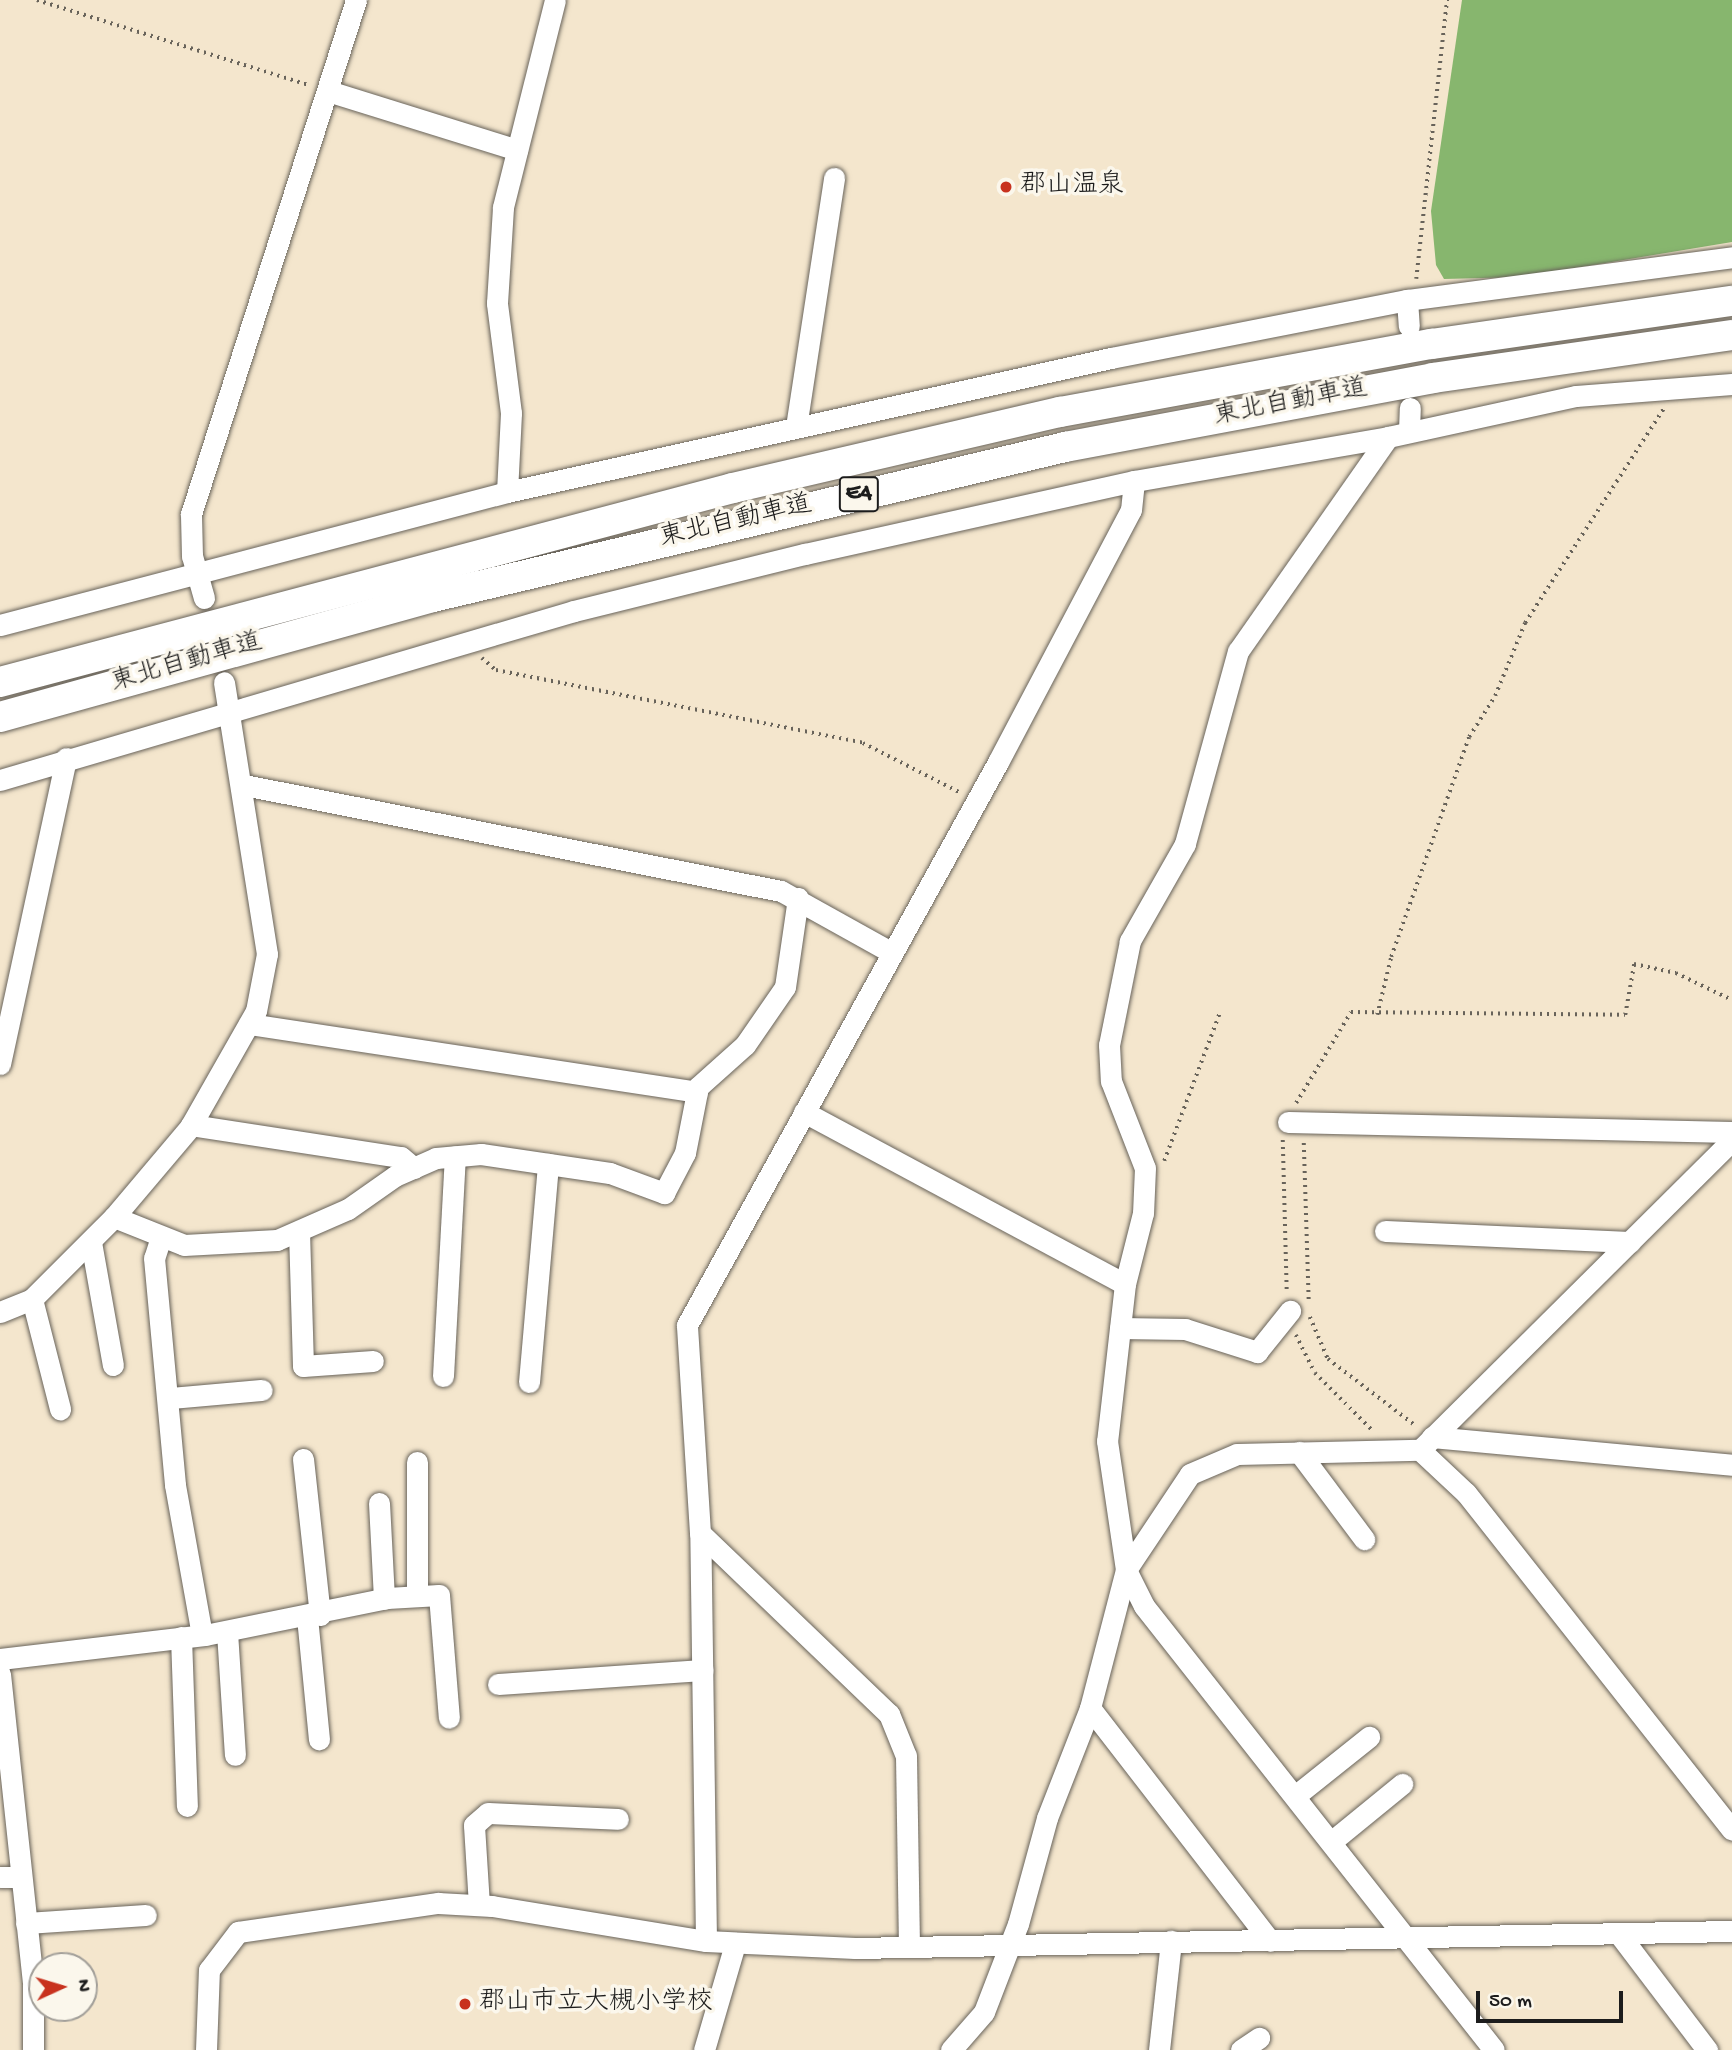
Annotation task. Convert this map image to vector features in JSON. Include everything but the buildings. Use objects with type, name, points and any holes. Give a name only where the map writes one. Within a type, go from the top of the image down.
[{"type":"highway","name":"東北自動車道","points":[[0,682],[720,491],[1060,412],[1432,344],[1732,301]]},
{"type":"highway","name":"東北自動車道","points":[[0,717],[433,597],[1027,456],[1420,380],[1732,335]]},
{"type":"street","points":[[204,598],[197,575],[191,514],[356,0]]},
{"type":"street","points":[[508,492],[511,413],[497,270],[517,150],[555,0]]},
{"type":"street","points":[[328,91],[517,150]]},
{"type":"street","points":[[796,427],[834,178]]},
{"type":"street","points":[[0,625],[508,492],[796,427],[1407,300],[1732,257]]},
{"type":"street","points":[[1407,300],[1409,326]]},
{"type":"street","points":[[0,780],[66,758],[230,714],[474,641],[805,554],[1134,481],[1388,437],[1576,396],[1732,384]]},
{"type":"street","points":[[1409,431],[1410,408]]},
{"type":"street","points":[[1388,437],[1238,651],[1185,844],[1130,942],[1109,1045],[1111,1080],[1145,1168],[1143,1213],[1125,1284],[1107,1441],[1126,1570],[1144,1606],[1494,2050]]},
{"type":"street","points":[[706,1941],[700,1533],[687,1325],[889,951],[975,802],[1130,510],[1134,481]]},
{"type":"street","points":[[0,1312],[32,1299],[91,1242],[191,1125],[249,1024],[268,976],[244,785],[224,682]]},
{"type":"street","points":[[0,1064],[66,758]]},
{"type":"street","points":[[244,785],[798,898],[889,951]]},
{"type":"street","points":[[114,1217],[184,1245],[277,1240],[348,1209],[414,1168],[455,1156],[548,1164],[610,1173],[664,1193],[685,1153],[697,1092],[773,1010],[790,969],[798,898]]},
{"type":"street","points":[[249,1024],[697,1092]]},
{"type":"street","points":[[804,1112],[1125,1284]]},
{"type":"street","points":[[1287,1122],[1732,1132]]},
{"type":"street","points":[[191,1125],[401,1157],[414,1168]]},
{"type":"street","points":[[1426,1443],[1732,1140]]},
{"type":"street","points":[[443,1376],[455,1156]]},
{"type":"street","points":[[529,1382],[548,1164]]},
{"type":"street","points":[[299,1231],[303,1366],[373,1361]]},
{"type":"street","points":[[1385,1231],[1630,1242]]},
{"type":"street","points":[[161,1237],[154,1258],[170,1398],[175,1485],[191,1636],[187,1805]]},
{"type":"street","points":[[91,1242],[113,1365]]},
{"type":"street","points":[[32,1299],[60,1409]]},
{"type":"street","points":[[1120,1328],[1175,1327],[1257,1352],[1290,1311]]},
{"type":"street","points":[[170,1398],[262,1390]]},
{"type":"street","points":[[1426,1443],[1732,1830]]},
{"type":"street","points":[[951,2050],[984,2012],[1090,1708],[1126,1570],[1195,1469],[1228,1455],[1389,1452],[1426,1443],[1732,1465]]},
{"type":"street","points":[[1299,1452],[1364,1539]]},
{"type":"street","points":[[303,1459],[319,1739]]},
{"type":"street","points":[[416,1596],[417,1462]]},
{"type":"street","points":[[379,1503],[384,1599]]},
{"type":"street","points":[[700,1533],[889,1714],[906,1756],[909,1946]]},
{"type":"street","points":[[0,1659],[227,1632],[314,1616],[384,1599],[439,1595],[449,1718]]},
{"type":"street","points":[[227,1632],[235,1755]]},
{"type":"street","points":[[498,1684],[703,1670]]},
{"type":"street","points":[[0,1674],[11,1877],[26,1923],[33,2050]]},
{"type":"street","points":[[1090,1708],[1270,1941]]},
{"type":"street","points":[[1295,1796],[1369,1737]]},
{"type":"street","points":[[1331,1842],[1402,1784]]},
{"type":"street","points":[[478,1905],[474,1825],[488,1813],[618,1819]]},
{"type":"street","points":[[206,2050],[209,1970],[238,1932],[350,1911],[478,1905],[735,1944],[909,1946],[1171,1941],[1409,1941],[1732,1931]]},
{"type":"street","points":[[26,1923],[146,1915]]},
{"type":"street","points":[[1619,1934],[1707,2050]]},
{"type":"street","points":[[1158,2050],[1171,1941]]},
{"type":"street","points":[[704,2050],[735,1944]]},
{"type":"path","points":[[37,0],[328,91]]},
{"type":"path","points":[[1407,300],[1420,270],[1447,0]]},
{"type":"path","points":[[1377,1014],[1391,957],[1469,737],[1495,696],[1525,623],[1679,386]]},
{"type":"path","points":[[474,641],[496,670],[879,748],[975,802]]},
{"type":"path","points":[[1389,1452],[1315,1373],[1290,1311],[1287,1122],[1351,1012],[1625,1015],[1634,964],[1676,973],[1732,1000]]},
{"type":"path","points":[[1164,1165],[1220,1012]]},
{"type":"path","points":[[1304,1143],[1310,1316],[1319,1345],[1353,1384],[1426,1443]]},
{"type":"green space","points":[[1462,0],[1732,0],[1732,242],[1521,277],[1444,279],[1436,265],[1431,211]]},
{"type":"place","name":"郡山温泉","points":[[1006,187]]},
{"type":"place","name":"郡山市立大槻小学校","points":[[465,2004]]}]
